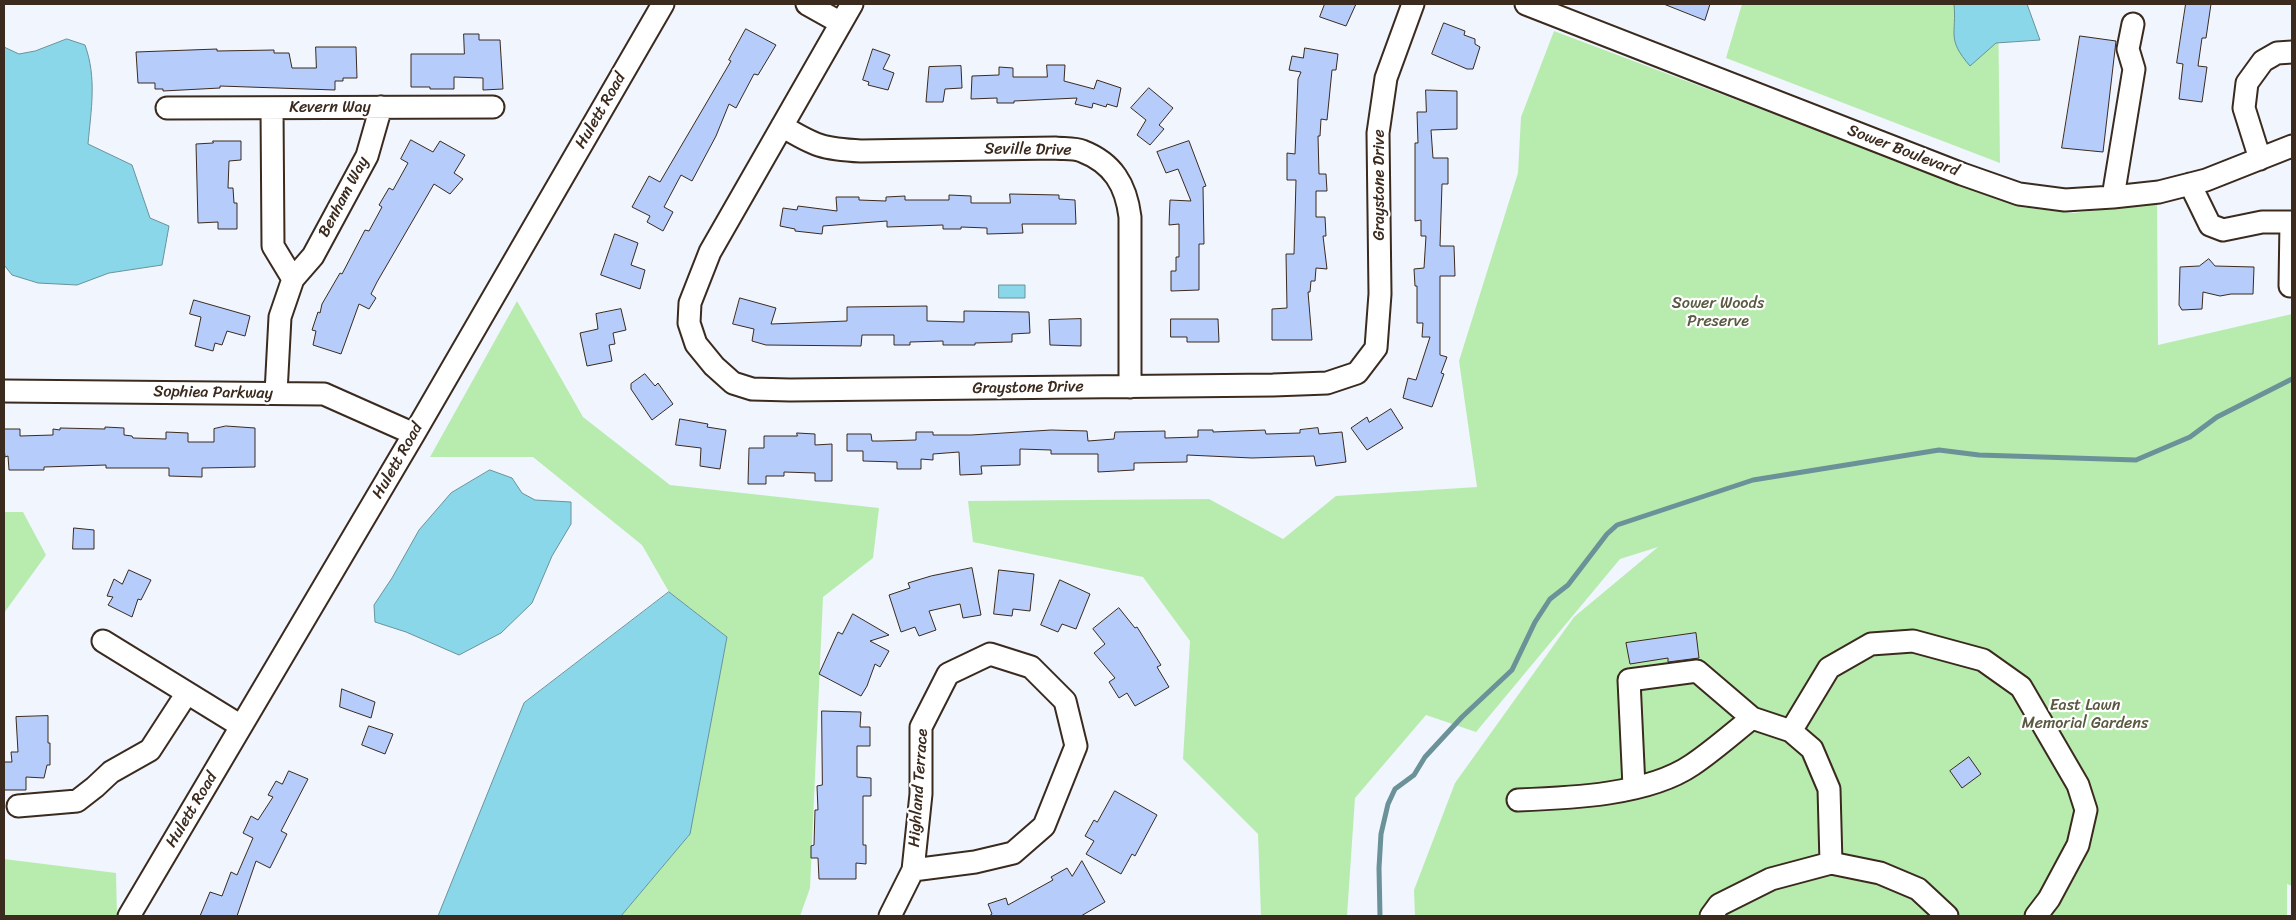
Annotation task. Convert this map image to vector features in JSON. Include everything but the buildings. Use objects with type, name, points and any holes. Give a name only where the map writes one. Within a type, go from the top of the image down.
[{"type":"street","name":"Hulett Road","points":[[129,916],[414,434],[663,4]]},
{"type":"street","points":[[807,4],[841,23],[852,4]]},
{"type":"street","name":"Graystone Drive","points":[[841,23],[710,252],[690,303],[689,322],[696,344],[714,366],[733,383],[752,389],[1130,387],[1327,383],[1357,373],[1376,348],[1380,294],[1378,133],[1386,78],[1413,4]]},
{"type":"street","name":"Sower Boulevard","points":[[1526,4],[1962,174],[2019,194],[2065,200],[2159,192],[2190,184],[2292,146]]},
{"type":"street","points":[[2113,197],[2134,69],[2128,49],[2133,24]]},
{"type":"street","points":[[2260,159],[2244,108],[2247,83],[2263,61],[2277,53],[2292,52]]},
{"type":"street","name":"Benham Way","points":[[276,393],[280,317],[294,279],[313,256],[367,156],[381,107]]},
{"type":"street","name":"Kevern Way","points":[[166,108],[493,107]]},
{"type":"street","points":[[272,108],[273,246],[294,279]]},
{"type":"street","name":"Seville Drive","points":[[782,126],[813,144],[832,149],[861,151],[1055,148],[1081,150],[1111,169],[1127,197],[1130,217],[1130,387]]},
{"type":"street","points":[[2190,184],[2210,225],[2216,228],[2223,230],[2262,222],[2292,222],[2290,286]]},
{"type":"street","name":"Sophiea Parkway","points":[[4,391],[324,394],[414,434]]},
{"type":"street","points":[[104,641],[241,726]]},
{"type":"street","points":[[1791,731],[1829,668],[1871,644],[1913,641],[1983,660],[2021,687],[2078,785],[2086,810],[2078,845],[2049,899],[2036,916]]},
{"type":"street","name":"Highland Terrace","points":[[890,916],[913,870],[921,794],[921,727],[948,674],[990,654],[1030,667],[1065,701],[1076,746],[1044,826],[1012,853],[975,862],[913,870]]},
{"type":"street","points":[[1634,787],[1629,680],[1697,671],[1752,718],[1791,731],[1812,748],[1829,788],[1831,863]]},
{"type":"street","points":[[18,806],[77,801],[111,772],[150,750],[188,693]]},
{"type":"street","points":[[1518,800],[1580,797],[1654,783],[1691,766],[1752,718]]},
{"type":"street","points":[[1711,916],[1719,905],[1771,879],[1831,863],[1880,873],[1918,889],[1947,916]]},
{"type":"green space","points":[[1742,4],[1998,4],[2000,163],[1726,58]]},
{"type":"green space","points":[[1554,31],[2020,207],[2073,213],[2157,203],[2158,345],[2292,314],[2292,886],[2287,884],[2287,916],[1415,916],[1414,890],[1455,783],[1574,617],[1658,547],[1620,559],[1476,732],[1426,715],[1355,798],[1347,916],[1261,916],[1258,834],[1183,759],[1190,641],[1143,577],[973,542],[968,501],[1209,499],[1283,539],[1336,496],[1477,487],[1459,361],[1518,173],[1521,117]]},
{"type":"green space","points":[[517,301],[583,417],[670,485],[879,508],[873,558],[823,597],[810,888],[800,916],[621,916],[690,834],[727,637],[669,592],[642,545],[533,457],[430,457]]},
{"type":"green space","points":[[4,512],[23,512],[46,555],[4,613]]},
{"type":"green space","points":[[4,859],[116,873],[117,916],[4,916]]},
{"type":"water","points":[[1954,4],[2027,4],[2040,40],[1996,43],[1970,66],[1955,42]]},
{"type":"water","points":[[67,39],[85,45],[89,57],[92,106],[88,144],[132,165],[150,218],[169,226],[162,265],[109,273],[77,285],[38,283],[12,275],[4,265],[4,47],[19,54],[35,51]]},
{"type":"water","points":[[999,285],[1025,285],[1025,298],[999,298]]},
{"type":"water","points":[[490,470],[512,478],[522,493],[535,500],[571,502],[571,524],[552,556],[532,603],[501,633],[459,655],[406,632],[375,622],[374,605],[392,578],[419,530],[451,493]]},
{"type":"water","points":[[669,592],[727,637],[690,834],[621,916],[438,916],[524,703]]},
{"type":"waterway","points":[[1380,916],[1379,868],[1381,834],[1388,804],[1395,789],[1414,775],[1425,757],[1462,717],[1512,670],[1535,622],[1550,599],[1568,585],[1607,534],[1617,525],[1753,480],[1939,450],[1979,455],[2136,460],[2190,437],[2217,417],[2292,379]]},
{"type":"park label","name":"Sower Woods Preserve","points":[[1718,313]]},
{"type":"park label","name":"East Lawn Memorial Gardens","points":[[2085,715]]}]
